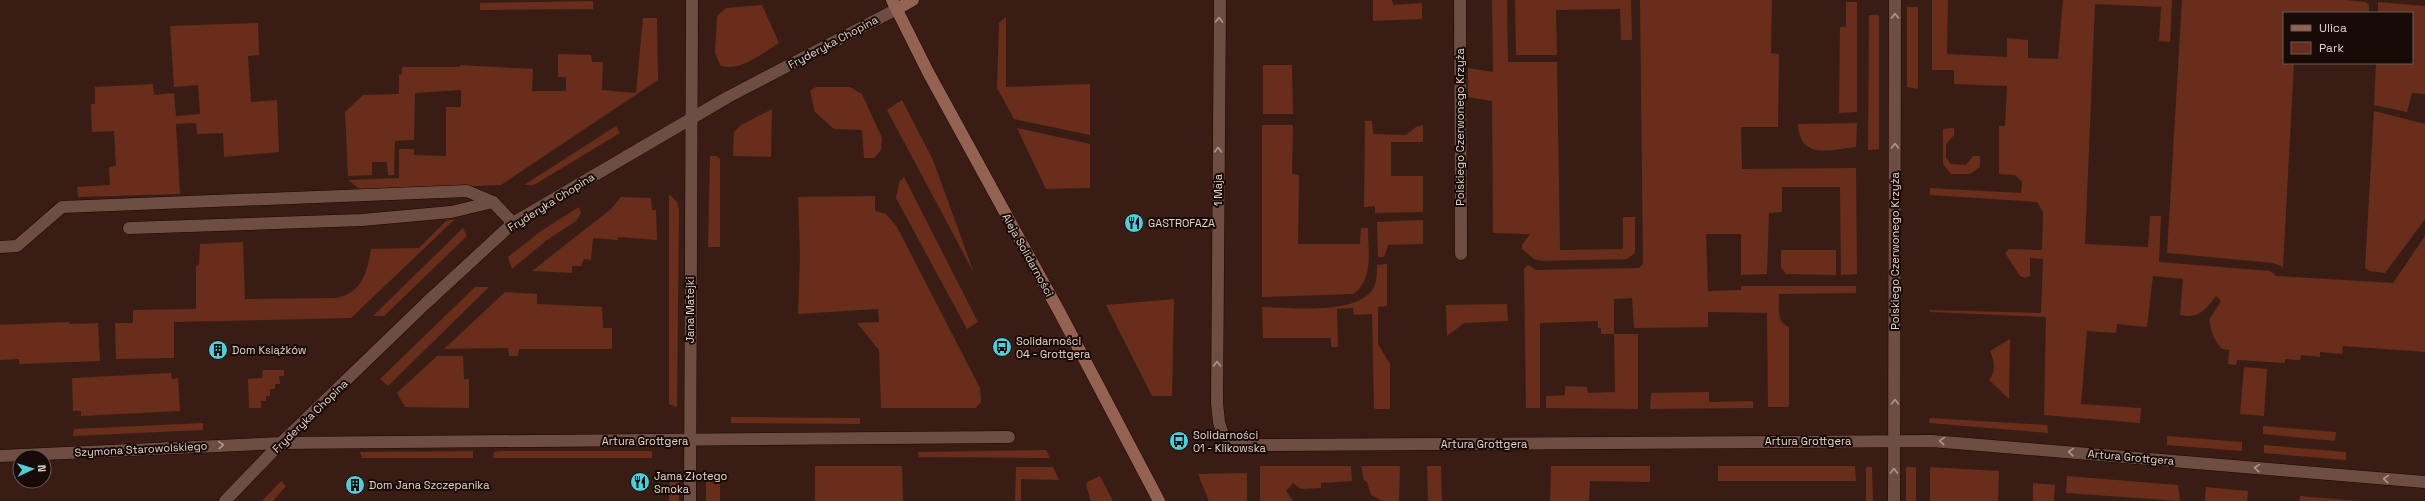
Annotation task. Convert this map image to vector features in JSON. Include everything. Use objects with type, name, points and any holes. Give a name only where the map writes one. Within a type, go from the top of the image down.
[{"type":"street","name":"Jana Matejki","points":[[690,501],[690,119],[692,0]]},
{"type":"street","points":[[894,4],[913,0]]},
{"type":"street","name":"1 Maja","points":[[1217,404],[1220,0]]},
{"type":"street","name":"Polskiego Czerwonego Krzyża","points":[[1460,0],[1461,254]]},
{"type":"street","name":"Polskiego Czerwonego Krzyża","points":[[1894,501],[1895,0]]},
{"type":"street","name":"Fryderyka Chopina","points":[[225,501],[281,443],[425,304],[513,223],[690,119],[894,4]]},
{"type":"street","name":"Aleja Solidarności","points":[[894,4],[928,72],[1060,314],[1158,501]]},
{"type":"street","points":[[0,247],[17,246],[62,207],[467,192],[493,202],[513,223]]},
{"type":"street","points":[[129,228],[362,220],[451,212],[493,202]]},
{"type":"street","name":"Artura Grottgera","points":[[1217,404],[1219,422],[1223,435],[1236,442],[1255,445],[1940,441],[2425,482]]},
{"type":"street","name":"Artura Grottgera","points":[[281,443],[1009,437]]},
{"type":"street","name":"Szymona Starowolskiego","points":[[0,456],[281,443]]},
{"type":"green space","points":[[1373,0],[1392,0],[1393,5],[1422,3],[1422,19],[1373,21]]},
{"type":"green space","points":[[1492,0],[1507,0],[1508,62],[1557,62],[1560,250],[1623,249],[1623,217],[1635,217],[1635,253],[1627,259],[1542,261],[1534,259],[1522,249],[1522,245],[1530,234],[1493,233],[1492,101],[1468,97],[1468,68],[1493,72]]},
{"type":"green space","points":[[1515,0],[1631,0],[1632,40],[1621,40],[1620,9],[1556,10],[1557,55],[1516,55]]},
{"type":"green space","points":[[1640,0],[1772,0],[1771,53],[1779,54],[1778,127],[1741,127],[1742,169],[1856,168],[1857,274],[1841,275],[1840,187],[1782,187],[1782,212],[1769,213],[1767,274],[1741,275],[1741,234],[1706,234],[1708,291],[1741,290],[1741,286],[1856,286],[1856,293],[1779,294],[1780,318],[1785,325],[1789,327],[1789,407],[1768,407],[1767,313],[1708,312],[1708,327],[1634,328],[1632,298],[1614,299],[1614,334],[1601,334],[1601,328],[1598,328],[1598,321],[1540,323],[1540,408],[1526,408],[1524,269],[1528,265],[1536,270],[1639,268],[1643,264]]},
{"type":"green space","points":[[1932,0],[1948,0],[1947,54],[2007,57],[2007,38],[2028,40],[2028,58],[2058,59],[2063,0],[2172,0],[2170,42],[2159,41],[2161,7],[2095,4],[2085,244],[2148,247],[2150,216],[2161,216],[2159,262],[2270,271],[2277,276],[2393,283],[2425,236],[2425,352],[2343,346],[2342,354],[2320,352],[2320,357],[2301,355],[2300,360],[2285,359],[2285,363],[2237,360],[2236,365],[2228,364],[2229,350],[2222,349],[2215,339],[2209,320],[2221,301],[2216,296],[2201,312],[2192,316],[2180,315],[2183,279],[2153,276],[2147,327],[2117,324],[2116,333],[2087,331],[2081,404],[2141,408],[2140,423],[2044,415],[2046,317],[1930,312],[1930,310],[2041,313],[2043,259],[2030,258],[2030,276],[2025,278],[2020,276],[2005,253],[2009,249],[2042,250],[2043,212],[2037,202],[1930,195],[1930,188],[2021,193],[2022,182],[2015,175],[1999,174],[1999,126],[2005,126],[2007,86],[1954,84],[1954,70],[1932,70]]},
{"type":"green space","points":[[2182,0],[2345,0],[2366,2],[2369,5],[2369,12],[2283,12],[2283,64],[2294,64],[2283,267],[2273,263],[2167,253]]},
{"type":"green space","points":[[593,1],[593,9],[480,10],[480,3]]},
{"type":"green space","points":[[1846,2],[1857,2],[1857,112],[1839,113],[1840,27],[1846,27]]},
{"type":"green space","points":[[2378,2],[2425,6],[2425,94],[2412,93],[2407,112],[2374,105],[2376,64],[2413,64],[2413,12],[2378,12]]},
{"type":"green space","points":[[762,5],[779,43],[750,61],[734,67],[720,65],[715,53],[717,16],[726,8]]},
{"type":"green space","points":[[1907,7],[1918,7],[1918,89],[1907,87]]},
{"type":"green space","points":[[1869,15],[1879,15],[1879,149],[1868,150]]},
{"type":"green space","points":[[1006,17],[1006,87],[1090,84],[1090,135],[1014,119],[997,88],[999,23]]},
{"type":"green space","points":[[643,18],[657,18],[658,80],[501,185],[361,190],[348,180],[399,178],[399,149],[414,149],[414,155],[446,156],[446,107],[461,107],[461,90],[415,93],[414,140],[395,141],[394,175],[388,175],[387,162],[372,162],[372,175],[348,176],[345,112],[363,95],[399,94],[399,75],[402,74],[402,67],[460,67],[460,65],[533,69],[532,91],[566,91],[566,77],[558,77],[558,54],[591,55],[592,62],[603,62],[602,90],[636,93]]},
{"type":"green space","points":[[258,23],[259,55],[248,56],[251,102],[277,100],[279,152],[224,157],[223,133],[197,134],[196,123],[176,124],[180,194],[78,197],[77,187],[110,185],[109,167],[116,166],[114,131],[92,132],[91,104],[95,104],[95,87],[153,84],[154,95],[174,93],[176,116],[200,114],[198,85],[174,87],[170,26]]},
{"type":"green space","points":[[1263,65],[1292,65],[1293,114],[1263,114]]},
{"type":"green space","points":[[816,87],[850,87],[862,94],[882,138],[881,150],[874,158],[864,158],[862,130],[834,129],[815,112],[810,91]]},
{"type":"green space","points":[[902,100],[933,160],[974,273],[887,110]]},
{"type":"green space","points":[[772,109],[771,157],[733,156],[734,132],[741,125]]},
{"type":"green space","points":[[2374,111],[2425,124],[2425,219],[2385,273],[2370,271],[2365,268]]},
{"type":"green space","points":[[1365,121],[1372,121],[1373,134],[1406,135],[1416,127],[1423,125],[1423,142],[1391,142],[1391,176],[1423,176],[1423,212],[1375,213],[1375,206],[1364,207]]},
{"type":"green space","points":[[1857,123],[1856,147],[1826,151],[1810,148],[1804,143],[1800,135],[1798,124]]},
{"type":"green space","points":[[1262,125],[1293,125],[1292,174],[1299,175],[1298,244],[1360,244],[1361,228],[1368,228],[1369,255],[1367,273],[1360,288],[1353,294],[1262,297]]},
{"type":"green space","points":[[616,126],[620,133],[534,185],[524,185]]},
{"type":"green space","points":[[1017,128],[1090,144],[1090,188],[1046,189]]},
{"type":"green space","points":[[1954,128],[1954,135],[1946,144],[1946,158],[1951,164],[1966,165],[1973,156],[1980,156],[1980,167],[1970,174],[1951,174],[1943,164],[1943,129]]},
{"type":"green space","points":[[710,156],[716,156],[720,159],[720,247],[708,247]]},
{"type":"green space","points":[[904,177],[978,322],[967,329],[896,198],[899,182]]},
{"type":"green space","points":[[669,194],[677,202],[679,210],[677,407],[669,404]]},
{"type":"green space","points":[[875,196],[875,211],[886,214],[897,227],[980,388],[981,402],[976,408],[881,408],[879,350],[857,323],[879,322],[878,309],[798,314],[800,256],[798,197]]},
{"type":"green space","points":[[621,197],[651,198],[652,210],[656,210],[657,240],[618,237],[618,240],[593,238],[591,260],[584,259],[581,266],[572,266],[572,273],[532,271],[611,209]]},
{"type":"green space","points":[[579,207],[581,213],[576,221],[547,240],[512,269],[508,257],[541,231]]},
{"type":"green space","points":[[455,219],[351,318],[174,322],[174,358],[116,359],[115,323],[133,323],[133,310],[196,309],[196,266],[199,265],[200,244],[243,242],[245,299],[336,298],[352,292],[362,281],[368,266],[371,249],[419,248],[446,221]]},
{"type":"green space","points":[[1423,220],[1423,244],[1388,245],[1384,257],[1378,257],[1377,222]]},
{"type":"green space","points":[[463,228],[467,236],[384,316],[373,316]]},
{"type":"green space","points":[[1781,250],[1836,250],[1836,275],[1786,274],[1781,267]]},
{"type":"green space","points":[[1387,264],[1387,306],[1378,307],[1378,344],[1390,364],[1390,409],[1376,409],[1374,408],[1372,314],[1354,315],[1353,308],[1337,309],[1338,347],[1331,347],[1331,338],[1263,338],[1262,307],[1321,308],[1337,307],[1352,303],[1364,298],[1373,289],[1377,274],[1377,265]]},
{"type":"green space","points":[[475,287],[489,287],[388,386],[380,379]]},
{"type":"green space","points":[[505,292],[537,294],[537,304],[602,307],[603,328],[612,328],[612,349],[519,349],[518,356],[509,356],[508,348],[444,349]]},
{"type":"green space","points":[[1174,299],[1172,396],[1152,396],[1106,305]]},
{"type":"green space","points":[[1507,304],[1508,321],[1464,323],[1447,336],[1446,305]]},
{"type":"green space","points":[[69,322],[69,324],[98,323],[100,361],[19,364],[19,359],[0,360],[0,325]]},
{"type":"green space","points":[[1614,334],[1638,334],[1638,409],[1546,408],[1546,396],[1565,395],[1565,386],[1587,387],[1588,393],[1615,392]]},
{"type":"green space","points":[[2010,339],[2009,399],[1989,380],[1992,377],[1994,370],[1994,362],[1990,351]]},
{"type":"green space","points":[[437,356],[463,356],[464,379],[469,379],[469,408],[405,407],[397,393]]},
{"type":"green space","points":[[2244,367],[2267,369],[2264,416],[2240,414]]},
{"type":"green space","points":[[263,370],[284,370],[284,376],[279,376],[280,384],[275,384],[275,389],[270,389],[270,396],[266,396],[266,401],[261,401],[261,408],[249,408],[248,379],[262,378]]},
{"type":"green space","points":[[171,373],[172,379],[178,378],[180,411],[81,416],[81,411],[73,411],[72,378]]},
{"type":"green space","points":[[1709,392],[1709,402],[1753,401],[1753,408],[1650,409],[1651,393]]},
{"type":"green space","points":[[731,417],[860,418],[860,424],[731,423]]},
{"type":"green space","points":[[1930,418],[2047,425],[2048,433],[1929,423]]},
{"type":"green space","points":[[203,423],[203,430],[73,436],[74,429]]},
{"type":"green space","points":[[2263,426],[2336,432],[2335,441],[2263,434]]},
{"type":"green space","points":[[2167,436],[2242,442],[2242,451],[2167,445]]},
{"type":"green space","points":[[2264,445],[2346,452],[2346,460],[2264,453]]},
{"type":"green space","points":[[1046,450],[1050,458],[919,457],[918,452]]},
{"type":"green space","points":[[473,451],[473,458],[362,458],[360,452]]},
{"type":"green space","points":[[652,451],[652,458],[493,458],[494,452]]},
{"type":"green space","points":[[815,466],[902,466],[903,501],[815,501]]},
{"type":"green space","points":[[1260,466],[1351,466],[1352,481],[1321,483],[1321,488],[1301,489],[1293,483],[1286,491],[1293,501],[1260,501]]},
{"type":"green space","points":[[1361,466],[1400,466],[1399,501],[1383,501],[1371,495],[1367,482],[1364,480]]},
{"type":"green space","points":[[1427,466],[1441,466],[1442,501],[1428,501]]},
{"type":"green space","points":[[1551,466],[1650,466],[1650,482],[1590,481],[1589,501],[1550,501]]},
{"type":"green space","points":[[1718,466],[1855,466],[1856,481],[1718,481]]},
{"type":"green space","points":[[1016,467],[1053,467],[1059,480],[1021,479],[1021,501],[1015,501]]},
{"type":"green space","points":[[1866,467],[1872,467],[1873,501],[1866,501]]},
{"type":"green space","points":[[1906,467],[1916,467],[1916,501],[1906,501]]},
{"type":"green space","points":[[1930,467],[1999,471],[1998,501],[1930,501]]},
{"type":"green space","points":[[1247,473],[1247,501],[1209,501],[1198,474]]},
{"type":"green space","points":[[670,475],[679,476],[679,501],[669,501]]},
{"type":"green space","points":[[1100,476],[1113,501],[1091,501],[1086,485],[1087,482]]},
{"type":"green space","points":[[2067,476],[2178,485],[2180,501],[2066,493]]},
{"type":"green space","points":[[720,478],[720,501],[706,501],[706,479]]},
{"type":"green space","points":[[281,481],[286,486],[273,501],[262,501]]},
{"type":"green space","points":[[2033,483],[2055,485],[2054,501],[2033,501]]},
{"type":"green space","points":[[2206,487],[2248,491],[2247,501],[2205,501]]},
{"type":"green space","points":[[2300,496],[2359,501],[2299,501]]},
{"type":"place","name":"GASTROFAZA","points":[[1134,223]]},
{"type":"place","name":"Solidarności 04 - Grottgera","points":[[1002,347]]},
{"type":"place","name":"Dom Książków","points":[[218,350]]},
{"type":"place","name":"Solidarności 01 - Klikowska","points":[[1179,441]]},
{"type":"place","name":"Jama Złotego Smoka","points":[[640,482]]},
{"type":"place","name":"Dom Jana Szczepanika","points":[[355,485]]}]
